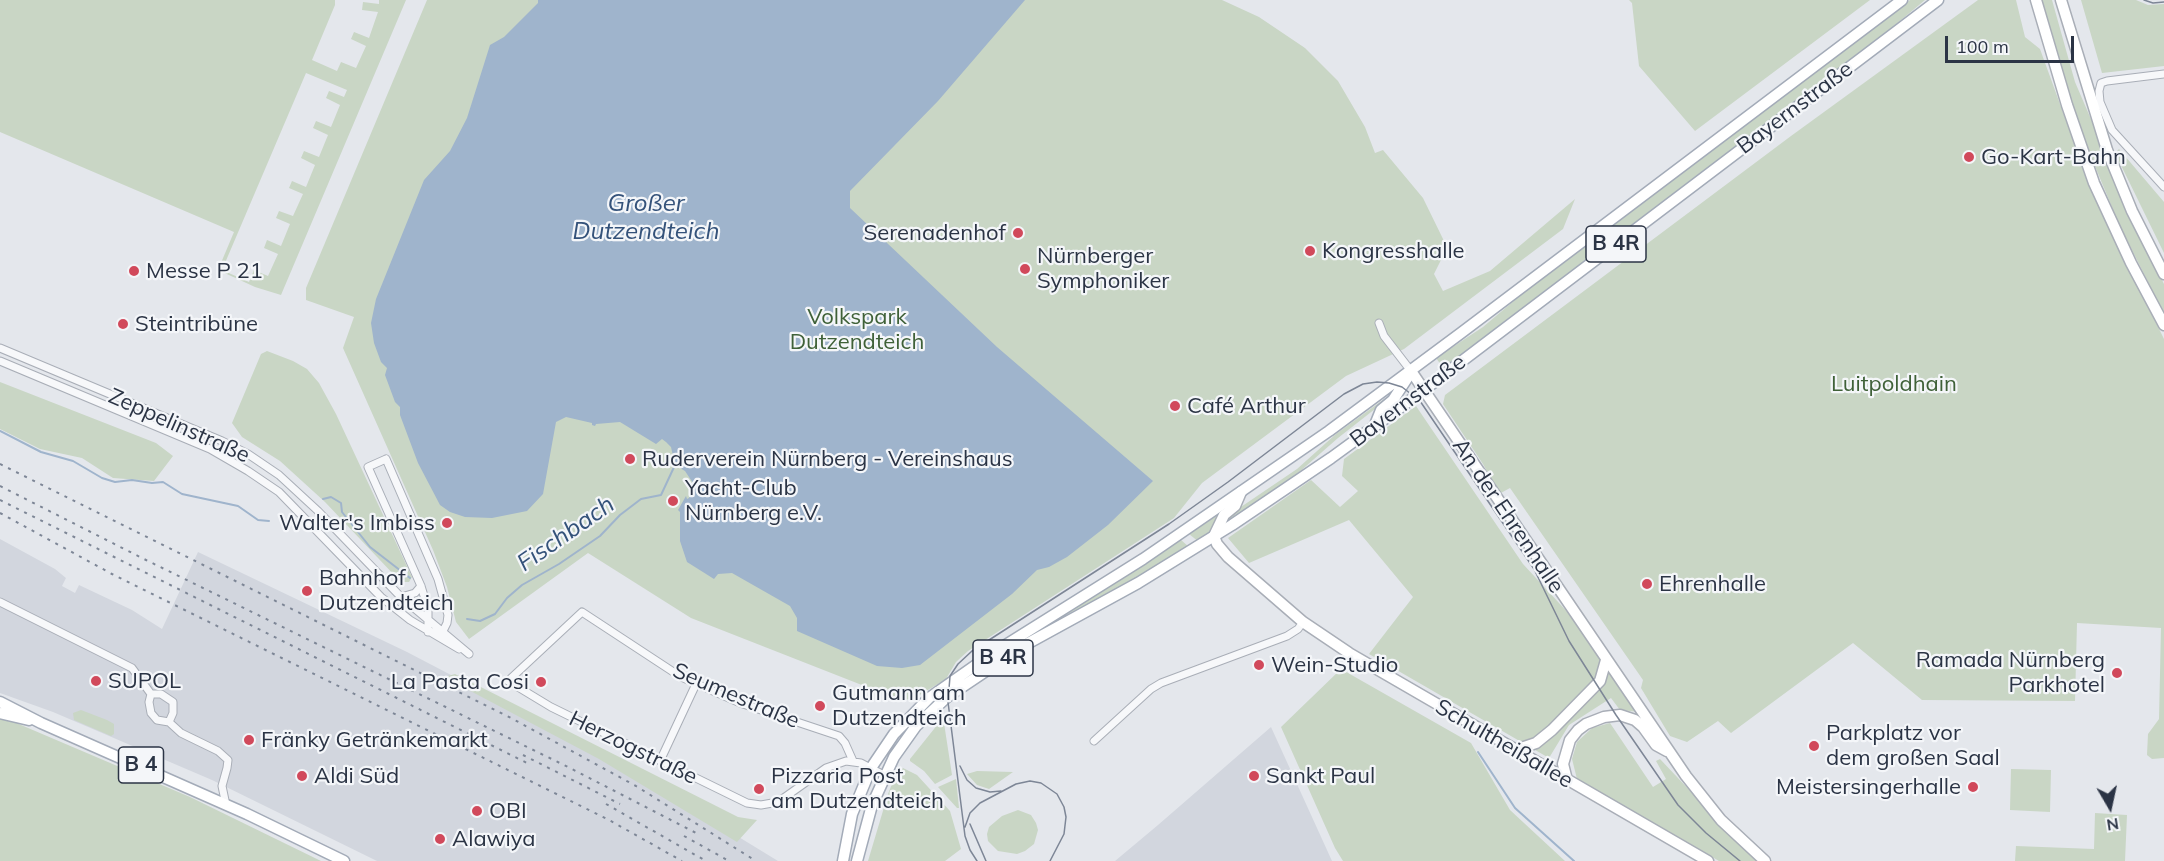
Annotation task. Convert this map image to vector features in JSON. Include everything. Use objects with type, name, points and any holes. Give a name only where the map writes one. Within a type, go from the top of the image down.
[{"type":"main road","name":"Bayernstraße","points":[[871,768],[903,722],[949,683],[1054,613],[1143,559],[1411,371],[1902,0]]},
{"type":"main road","name":"Bayernstraße","points":[[884,775],[912,730],[951,694],[1043,633],[1131,587],[1214,536],[1375,426],[1938,0]]},
{"type":"main road","points":[[2036,0],[2072,121],[2094,183],[2164,325]]},
{"type":"main road","points":[[2061,0],[2105,144],[2132,211],[2164,274]]},
{"type":"main road","points":[[1478,321],[1480,334],[1489,340]]},
{"type":"main road","name":"An der Ehrenhalle","points":[[1411,371],[1606,660]]},
{"type":"main road","name":"B 4R","points":[[1375,426],[1381,410],[1393,400],[1411,371]]},
{"type":"main road","points":[[1214,536],[1224,515],[1235,506],[1240,492]]},
{"type":"main road","name":"Schultheißallee","points":[[1214,536],[1217,544],[1228,557],[1303,622],[1349,653],[1708,861]]},
{"type":"main road","points":[[1515,750],[1536,743],[1552,730],[1600,681],[1606,660]]},
{"type":"main road","points":[[1606,660],[1714,813],[1765,861]]},
{"type":"main road","name":"B 4","points":[[0,702],[41,723],[226,805],[344,861]]},
{"type":"main road","name":"B 4","points":[[0,712],[41,723]]},
{"type":"main road","points":[[1567,780],[1563,764],[1570,740],[1586,724],[1604,717],[1620,715],[1635,720],[1656,745],[1670,752]]},
{"type":"main road","name":"B 4R","points":[[843,861],[852,814],[871,768]]},
{"type":"main road","name":"B 4R","points":[[857,861],[869,813],[884,775]]},
{"type":"street","points":[[2164,74],[2101,83],[2100,102],[2112,130],[2164,187]]},
{"type":"street","points":[[1379,323],[1384,336],[1411,371]]},
{"type":"street","name":"Zeppelinstraße","points":[[0,348],[248,454],[279,475],[318,511],[401,597],[469,654],[428,632],[381,597],[279,492],[248,471],[210,449],[0,361]]},
{"type":"street","points":[[386,459],[438,579],[448,615],[443,631],[428,632],[429,621],[421,586],[368,467],[386,459]]},
{"type":"street","points":[[401,597],[416,593],[421,586]]},
{"type":"street","points":[[0,602],[132,668],[151,694]]},
{"type":"street","name":"Herzogstraße","points":[[582,612],[508,681],[551,707],[747,803],[761,805],[778,802],[832,765],[853,761]]},
{"type":"street","name":"Seumestraße","points":[[582,612],[681,677],[740,703],[838,736],[845,743],[853,761]]},
{"type":"street","points":[[1094,741],[1161,683],[1287,636],[1298,629],[1303,622]]},
{"type":"street","points":[[660,761],[696,684]]},
{"type":"street","points":[[151,694],[161,694],[173,702],[174,713],[169,722]]},
{"type":"street","points":[[151,694],[149,702],[151,713],[157,720],[169,722],[181,733],[218,751],[228,760],[222,786],[226,805]]},
{"type":"street","points":[[853,761],[884,775]]},
{"type":"shaded area","points":[[0,539],[55,569],[66,578],[62,586],[75,593],[79,585],[132,610],[162,629],[198,552],[407,652],[608,757],[778,861],[377,861],[212,780],[53,712],[0,693]]},
{"type":"shaded area","name":"Sankt Paul","points":[[1271,727],[1332,861],[1115,861],[1158,825]]},
{"type":"green space","points":[[0,0],[335,0],[312,60],[337,71],[341,62],[356,68],[366,46],[351,39],[354,32],[369,38],[378,12],[362,10],[363,2],[379,4],[379,0],[406,0],[281,295],[255,287],[218,270],[234,232],[0,132]],"holes":[[[306,73],[347,90],[344,97],[329,91],[326,98],[340,105],[331,127],[316,121],[313,128],[328,135],[319,157],[304,151],[301,158],[315,165],[306,187],[292,181],[289,188],[303,194],[293,216],[279,211],[276,218],[290,224],[281,246],[267,240],[264,248],[278,254],[268,276],[254,270],[249,282],[222,270]]]},
{"type":"green space","name":"Volkspark Dutzendteich","points":[[427,0],[1222,0],[1259,17],[1305,48],[1338,81],[1365,127],[1375,153],[1383,150],[1423,198],[1444,241],[1444,254],[1434,274],[1443,291],[1490,271],[1575,199],[1563,229],[1404,349],[1346,376],[1202,483],[1174,518],[968,651],[956,662],[946,679],[913,699],[900,700],[691,618],[588,553],[469,639],[456,622],[447,587],[433,550],[343,348],[354,317],[306,300],[306,288]]},
{"type":"green space","points":[[1629,0],[1870,0],[1695,131],[1639,66],[1632,3]]},
{"type":"green space","points":[[1910,0],[1925,0],[1864,51],[1618,237],[1610,227]]},
{"type":"green space","name":"Luitpoldhain","points":[[1978,0],[2016,0],[2025,37],[2040,49],[2093,195],[2164,339],[2164,758],[2152,759],[2147,755],[2148,734],[2159,719],[2161,628],[2077,623],[2075,701],[1922,700],[1853,643],[1731,733],[1718,721],[1687,742],[1670,736],[1641,688],[1643,680],[1510,488],[1499,494],[1483,464],[1443,404],[1445,395],[1791,136]]},
{"type":"green space","points":[[2042,0],[2052,0],[2075,82],[2164,284],[2164,314],[2119,224],[2087,147]]},
{"type":"green space","points":[[2081,0],[2136,0],[2148,5],[2164,4],[2164,66],[2102,73]]},
{"type":"green space","points":[[2119,149],[2164,202],[2164,253],[2115,153]]},
{"type":"green space","points":[[1601,233],[1609,244],[1444,369],[1436,358],[1483,327],[1535,283]]},
{"type":"green space","points":[[267,351],[307,369],[319,383],[336,414],[412,577],[409,582],[396,577],[325,502],[280,461],[242,437],[232,423],[261,354]]},
{"type":"green space","points":[[0,382],[156,443],[173,456],[154,481],[113,478],[82,458],[40,449],[0,429]]},
{"type":"green space","points":[[1391,394],[1289,481],[1229,521],[1232,513],[1297,469],[1336,434]]},
{"type":"green space","points":[[1416,406],[1523,564],[1571,616],[1639,712],[1620,710],[1611,698],[1569,725],[1549,758],[1369,654],[1413,597],[1349,520],[1249,563],[1228,538],[1311,480],[1340,507],[1358,491],[1342,476],[1344,459]]},
{"type":"green space","points":[[1215,516],[1218,517],[1214,532],[1199,542],[1189,534]]},
{"type":"green space","points":[[1180,539],[1190,548],[1134,581],[1062,617],[1011,648]]},
{"type":"green space","points":[[1341,669],[1471,743],[1510,810],[1565,861],[1343,861],[1335,848],[1281,727]]},
{"type":"green space","points":[[455,674],[738,817],[757,820],[737,842],[599,759],[444,677]]},
{"type":"green space","points":[[81,710],[114,724],[114,734],[111,736],[74,720],[73,713]]},
{"type":"green space","points":[[0,716],[190,797],[321,861],[0,861]]},
{"type":"green space","points":[[944,723],[952,775],[935,784],[910,759],[938,724]]},
{"type":"green space","points":[[1610,723],[1653,787],[1666,779],[1656,761],[1660,759],[1747,851],[1761,861],[1719,861],[1577,779],[1572,759],[1577,742],[1592,728]]},
{"type":"green space","points":[[903,768],[917,775],[950,811],[961,849],[945,861],[868,861],[888,794],[894,779]]},
{"type":"green space","points":[[2011,769],[2051,770],[2050,812],[2010,810]]},
{"type":"green space","points":[[977,771],[1013,772],[989,789],[977,785],[967,774]]},
{"type":"green space","points":[[956,779],[959,808],[938,787]]},
{"type":"green space","points":[[1018,810],[1031,815],[1036,823],[1038,830],[1034,844],[1017,854],[998,851],[988,841],[989,827],[1002,816]]},
{"type":"green space","points":[[2095,813],[2127,815],[2125,861],[2015,861],[2016,846],[2094,849]]},
{"type":"water","name":"Großer Dutzendteich","points":[[538,0],[1025,0],[938,101],[850,191],[850,208],[997,347],[1153,481],[1108,525],[1067,557],[1049,567],[1037,570],[1012,594],[920,665],[902,668],[877,666],[797,631],[797,618],[790,606],[732,573],[718,574],[714,579],[687,562],[680,541],[680,512],[678,510],[686,496],[687,499],[689,498],[695,486],[685,471],[675,465],[671,447],[666,442],[662,439],[656,444],[620,422],[596,424],[595,426],[592,423],[566,417],[556,422],[543,494],[527,511],[492,518],[465,517],[450,512],[440,505],[418,463],[400,415],[400,407],[395,402],[385,375],[387,368],[381,362],[374,343],[371,323],[376,299],[424,180],[450,151],[467,118],[490,45],[504,37],[538,3]]},
{"type":"waterway","name":"Fischbach","points":[[0,431],[41,452],[73,461],[102,478],[115,482],[132,480],[163,482],[182,494],[238,506],[258,520],[269,521]]},
{"type":"waterway","name":"Fischbach","points":[[467,619],[480,621],[495,614],[507,598],[522,585],[559,564],[600,536],[620,515],[641,499],[661,495],[675,465]]},
{"type":"waterway","name":"Fischbach","points":[[323,499],[331,497],[341,503],[342,512],[370,547],[410,578]]},
{"type":"waterway","name":"Fischbach","points":[[1478,752],[1515,808],[1574,861]]},
{"type":"tram line","points":[[2144,0],[2153,3],[2164,2]]},
{"type":"tram line","points":[[977,861],[965,836],[948,702],[950,676],[958,664],[972,651],[1169,524],[1344,394],[1363,384],[1377,382],[1402,387],[1420,401],[1534,569],[1569,641],[1616,715],[1678,805],[1706,833],[1740,861]]},
{"type":"tram line","points":[[960,766],[967,780],[976,788],[990,792],[1001,791]]},
{"type":"tram line","points":[[965,827],[970,813],[980,803],[1016,784],[1030,781],[1041,783],[1057,794],[1066,817],[1064,834],[1050,861]]},
{"type":"tram line","points":[[970,824],[986,861]]},
{"type":"railway","points":[[0,464],[511,718],[636,786],[756,861]]},
{"type":"railway","points":[[0,486],[570,768],[700,835]]},
{"type":"railway","points":[[0,500],[529,764]]},
{"type":"railway","points":[[0,513],[112,574],[609,820],[682,861]]},
{"type":"railway","points":[[523,755],[620,804]]},
{"type":"railway","points":[[606,804],[706,861]]},
{"type":"railway","points":[[684,836],[729,861]]},
{"type":"place","name":"Go-Kart-Bahn","points":[[1969,157]]},
{"type":"place","name":"Serenadenhof","points":[[1018,233]]},
{"type":"place","name":"Kongresshalle","points":[[1310,251]]},
{"type":"place","name":"Nürnberger Symphoniker","points":[[1025,269]]},
{"type":"place","name":"Messe P 21","points":[[134,271]]},
{"type":"place","name":"Steintribüne","points":[[123,324]]},
{"type":"place","name":"Café Arthur","points":[[1175,406]]},
{"type":"place","name":"Ruderverein Nürnberg - Vereinshaus","points":[[630,459]]},
{"type":"place","name":"Yacht-Club Nürnberg e.V.","points":[[673,501]]},
{"type":"place","name":"Walter's Imbiss","points":[[447,523]]},
{"type":"place","name":"Ehrenhalle","points":[[1647,584]]},
{"type":"place","name":"Bahnhof Dutzendteich","points":[[307,591]]},
{"type":"place","name":"Wein-Studio","points":[[1259,665]]},
{"type":"place","name":"Ramada Nürnberg Parkhotel","points":[[2117,673]]},
{"type":"place","name":"SUPOL","points":[[96,681]]},
{"type":"place","name":"La Pasta Cosi","points":[[541,682]]},
{"type":"place","name":"Gutmann am Dutzendteich","points":[[820,706]]},
{"type":"place","name":"Fränky Getränkemarkt","points":[[249,740]]},
{"type":"place","name":"Parkplatz vor dem großen Saal","points":[[1814,746]]},
{"type":"place","name":"Aldi Süd","points":[[302,776]]},
{"type":"place","name":"Sankt Paul","points":[[1254,776]]},
{"type":"place","name":"Meistersingerhalle","points":[[1973,787]]},
{"type":"place","name":"Pizzaria Post am Dutzendteich","points":[[759,789]]},
{"type":"place","name":"OBI","points":[[477,811]]},
{"type":"place","name":"Alawiya","points":[[440,839]]}]
